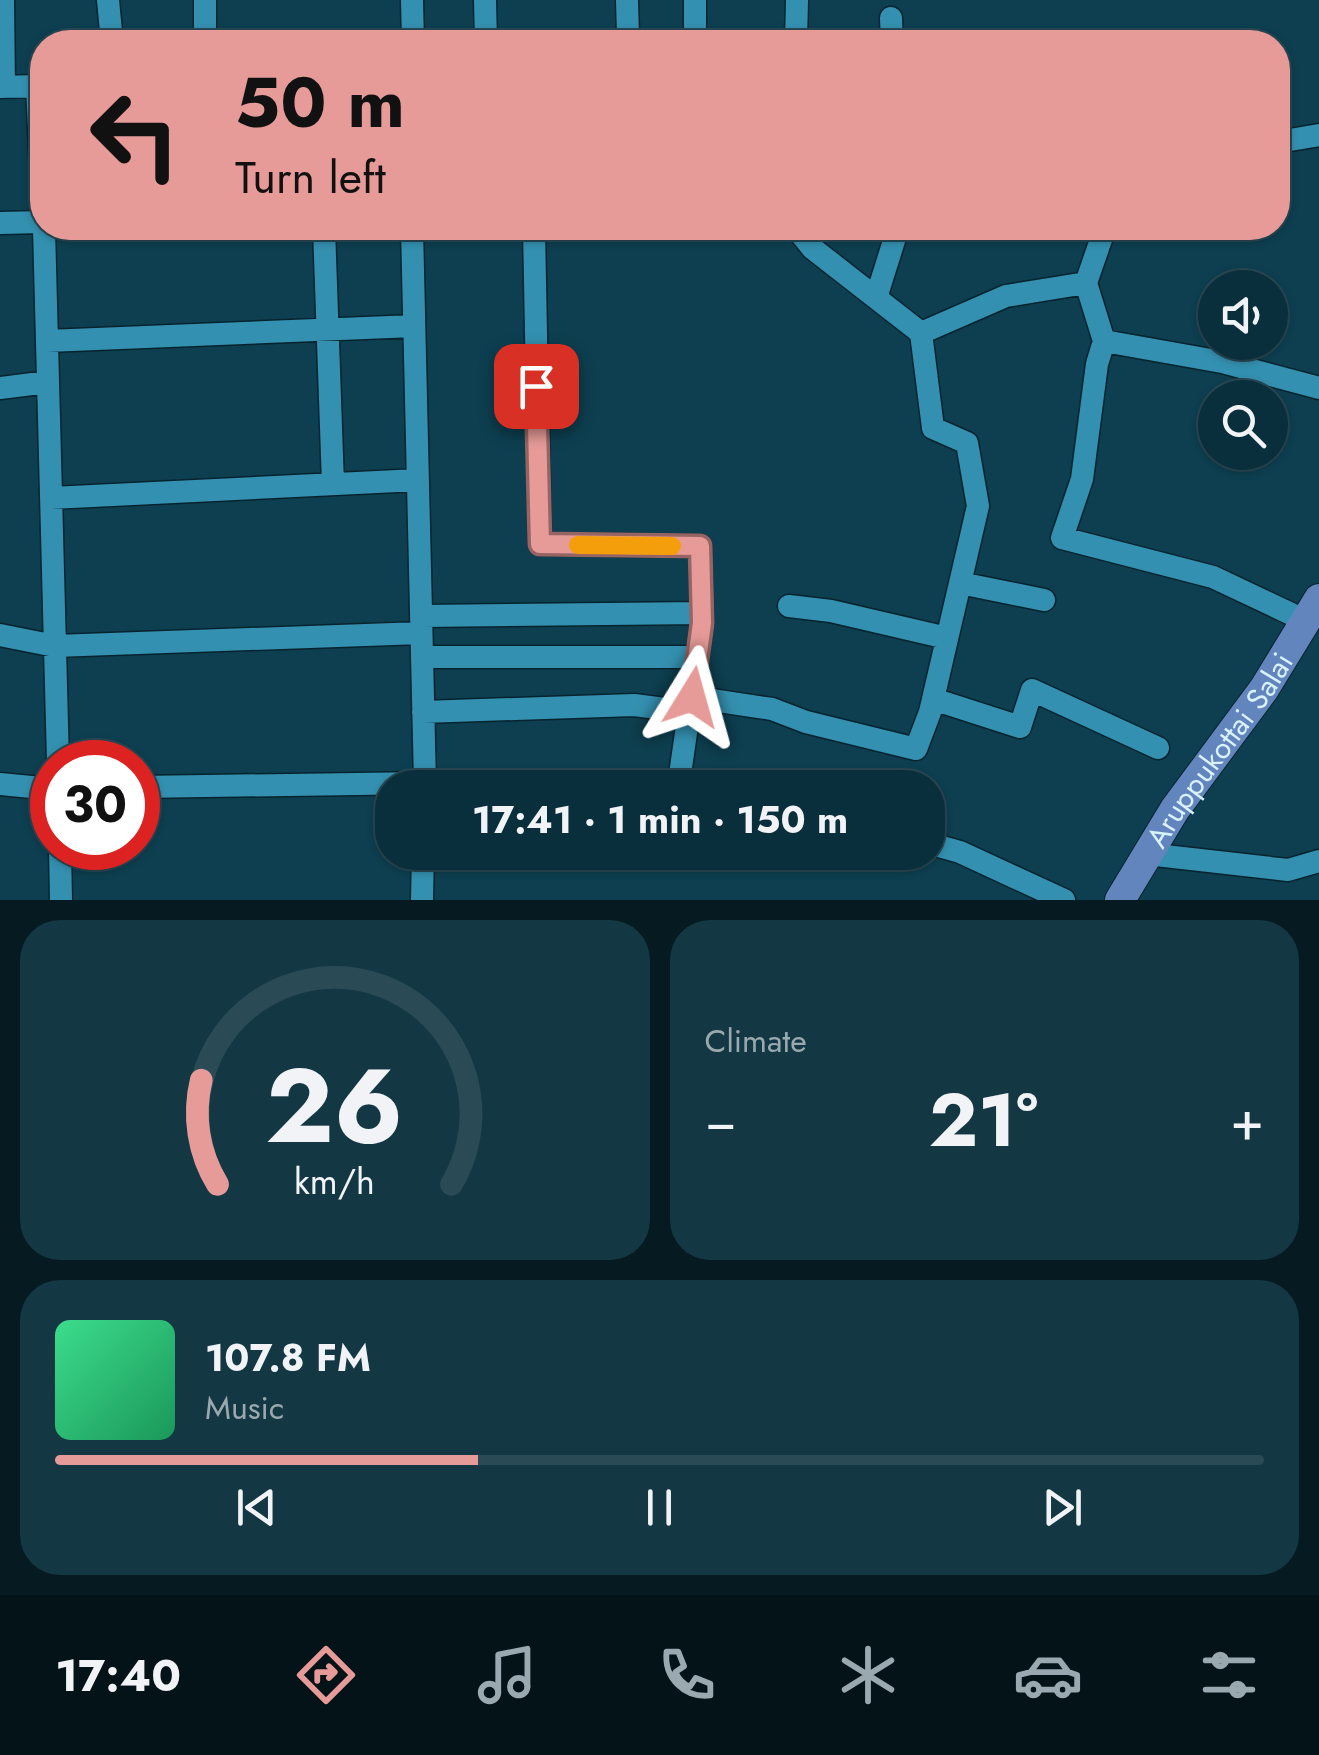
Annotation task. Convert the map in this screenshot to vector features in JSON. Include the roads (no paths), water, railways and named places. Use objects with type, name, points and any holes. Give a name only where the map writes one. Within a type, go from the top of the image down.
[{"type":"main road","name":"Aruppukottai Salai","points":[[1120,900],[1174,809],[1264,689],[1313,610]]},
{"type":"street","points":[[2,0],[2,87],[30,86]]},
{"type":"street","points":[[108,0],[111,30]]},
{"type":"street","points":[[205,0],[205,30]]},
{"type":"street","points":[[412,0],[413,30]]},
{"type":"street","points":[[485,0],[486,30]]},
{"type":"street","points":[[627,0],[628,30]]},
{"type":"street","points":[[694,30],[695,0]]},
{"type":"street","points":[[796,30],[797,0]]},
{"type":"street","points":[[891,18],[892,30]]},
{"type":"street","points":[[1290,140],[1319,134]]},
{"type":"street","points":[[0,223],[30,224]]},
{"type":"street","points":[[44,240],[57,740]]},
{"type":"street","points":[[324,240],[333,484]]},
{"type":"street","points":[[412,240],[424,770]]},
{"type":"street","points":[[534,240],[540,544],[700,546],[702,613],[681,770]]},
{"type":"street","points":[[423,712],[691,704],[772,710],[916,749],[948,638],[978,506],[967,443],[932,428],[921,333],[806,240]]},
{"type":"street","points":[[876,298],[894,240]]},
{"type":"street","points":[[1101,240],[1086,283],[1104,340],[1097,364],[1082,479],[1062,538],[1213,577],[1313,610]]},
{"type":"street","points":[[921,333],[1006,296],[1086,283]]},
{"type":"street","points":[[47,341],[414,326]]},
{"type":"street","points":[[1104,340],[1222,362],[1319,388]]},
{"type":"street","points":[[0,388],[48,382]]},
{"type":"street","points":[[51,498],[418,480]]},
{"type":"street","points":[[960,583],[1044,600]]},
{"type":"street","points":[[789,606],[830,611],[948,638]]},
{"type":"street","points":[[0,636],[55,646],[421,624],[702,613]]},
{"type":"street","points":[[422,658],[698,657]]},
{"type":"street","points":[[932,699],[1020,727],[1032,690],[1158,748]]},
{"type":"street","points":[[0,784],[30,787]]},
{"type":"street","points":[[160,786],[375,785]]},
{"type":"street","points":[[945,848],[1064,900]]},
{"type":"street","points":[[1148,854],[1288,870],[1319,861]]},
{"type":"street","points":[[60,870],[61,900]]},
{"type":"street","points":[[422,900],[423,870]]}]
